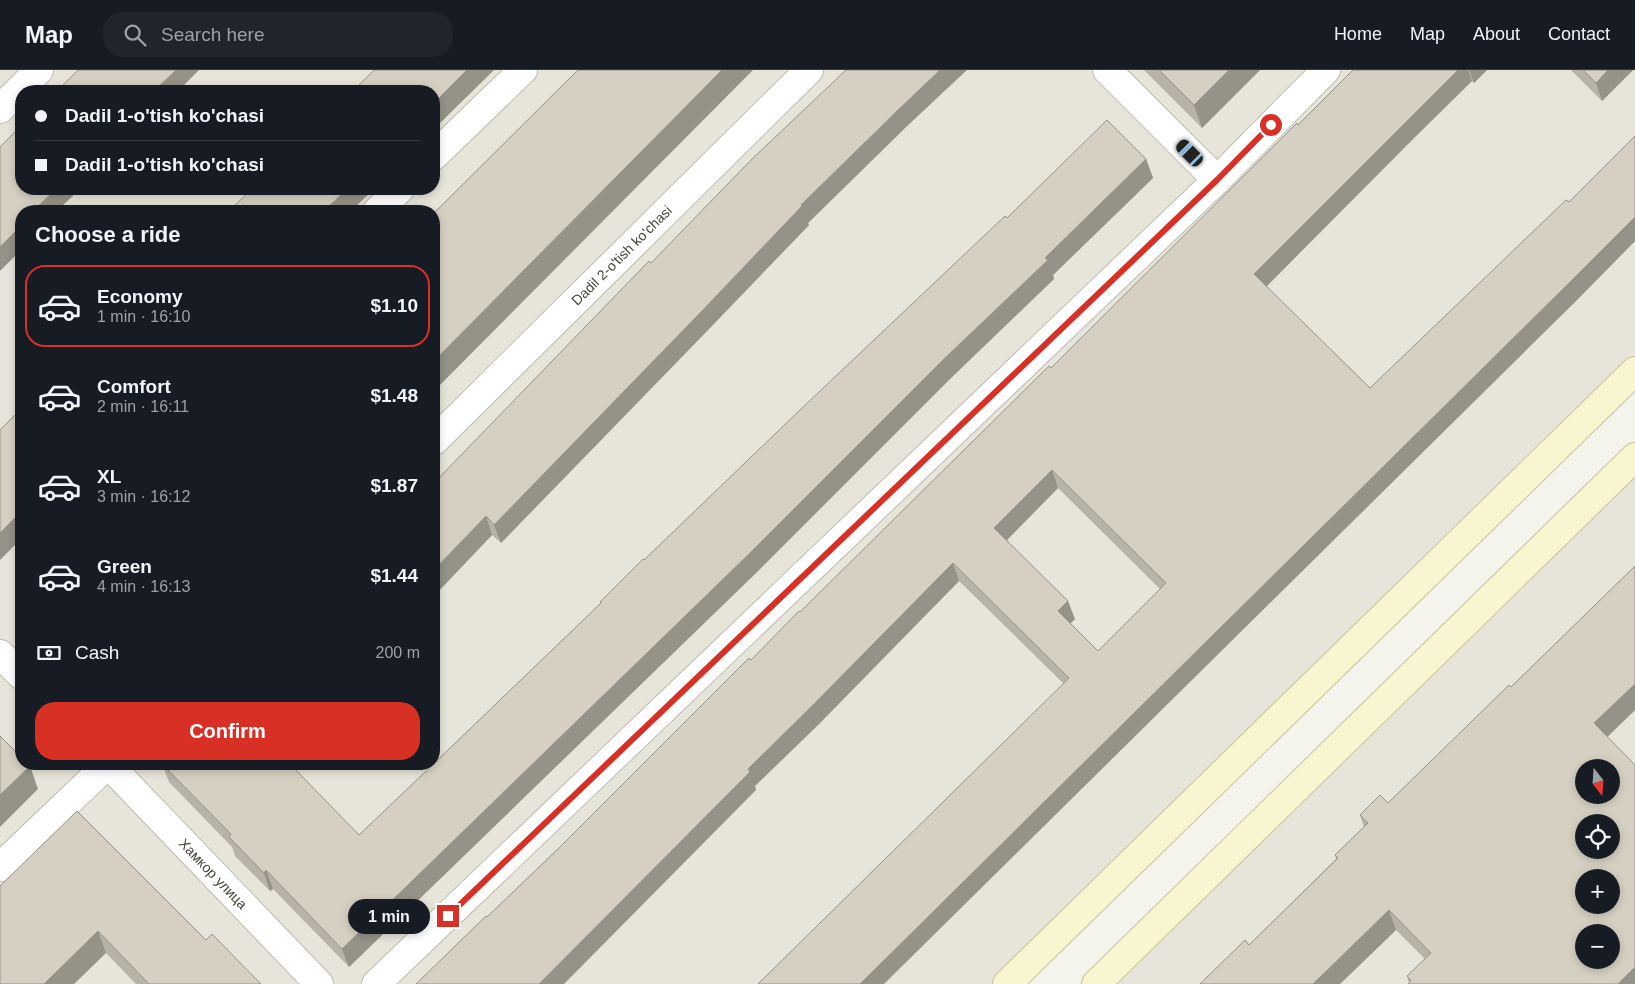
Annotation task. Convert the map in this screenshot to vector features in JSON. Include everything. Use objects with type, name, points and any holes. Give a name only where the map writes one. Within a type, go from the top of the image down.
[{"type":"main road","points":[[1007,984],[1635,371]]},
{"type":"main road","points":[[1096,984],[1635,457]]},
{"type":"street","points":[[24,85],[40,70]]},
{"type":"street","points":[[440,150],[523,70]]},
{"type":"street","name":"Dadil 2-o'tish ko'chasi","points":[[440,435],[809,70]]},
{"type":"street","points":[[1107,70],[1217,180]]},
{"type":"street","points":[[376,984],[1217,180],[1326,70]]},
{"type":"street","points":[[0,108],[15,94]]},
{"type":"street","points":[[383,205],[394,195]]},
{"type":"street","points":[[0,654],[15,669]]},
{"type":"street","points":[[0,867],[102,770]]},
{"type":"street","name":"Хамкор улица","points":[[114,770],[319,984]]},
{"type":"shaded area","points":[[0,70],[1635,70],[1635,371],[1007,984],[0,984]]},
{"type":"shaded area","points":[[1635,457],[1635,984],[1096,984]]},
{"type":"building","points":[[78,70],[176,70],[160,85],[63,85]]},
{"type":"building","points":[[374,70],[467,70],[440,97],[440,85],[359,85]]},
{"type":"building","points":[[578,70],[722,70],[440,355],[440,207]]},
{"type":"building","points":[[846,70],[940,70],[801,205],[701,312],[494,525],[486,516],[440,564],[440,477],[649,261],[651,263],[752,159]]},
{"type":"building","points":[[1159,70],[1229,70],[1194,105]]},
{"type":"building","points":[[1353,70],[1458,70],[1254,274],[1370,388],[1566,200],[1569,202],[1635,136],[1635,217],[860,984],[758,984],[1069,678],[953,563],[748,769],[750,772],[539,984],[416,984],[561,846],[749,658],[751,660],[1049,366],[1051,368],[1297,123],[1298,125]],"holes":[[[1052,470],[1166,583],[1098,651],[1058,611],[1068,601],[994,528]]]},
{"type":"building","points":[[1583,70],[1608,70],[1596,83]]},
{"type":"building","points":[[1107,120],[1146,159],[1045,258],[1048,260],[945,358],[749,554],[342,949],[266,870],[264,873],[229,837],[231,834],[168,770],[296,770],[359,835],[427,770],[440,770],[440,757],[601,603],[643,559],[1005,216],[1007,218]]},
{"type":"building","points":[[15,132],[15,195],[50,195],[39,205],[15,205],[15,232],[0,247],[0,147]]},
{"type":"building","points":[[246,195],[341,195],[330,205],[235,205]]},
{"type":"building","points":[[15,415],[15,518],[0,533],[0,430]]},
{"type":"building","points":[[1635,566],[1635,684],[1594,723],[1635,765],[1635,967],[1618,984],[1408,984],[1411,981],[1407,976],[1431,953],[1389,910],[1313,984],[1200,984],[1245,940],[1249,945],[1338,858],[1335,855],[1368,823],[1360,815],[1380,795],[1388,803],[1509,685],[1511,687]]},
{"type":"building","points":[[0,736],[15,751],[15,770],[26,770],[0,795]]},
{"type":"building","points":[[77,811],[206,940],[212,934],[261,984],[149,984],[98,931],[44,984],[0,984],[0,886]]},
{"type":"route","points":[[448,916],[1217,180],[1271,125]]}]
